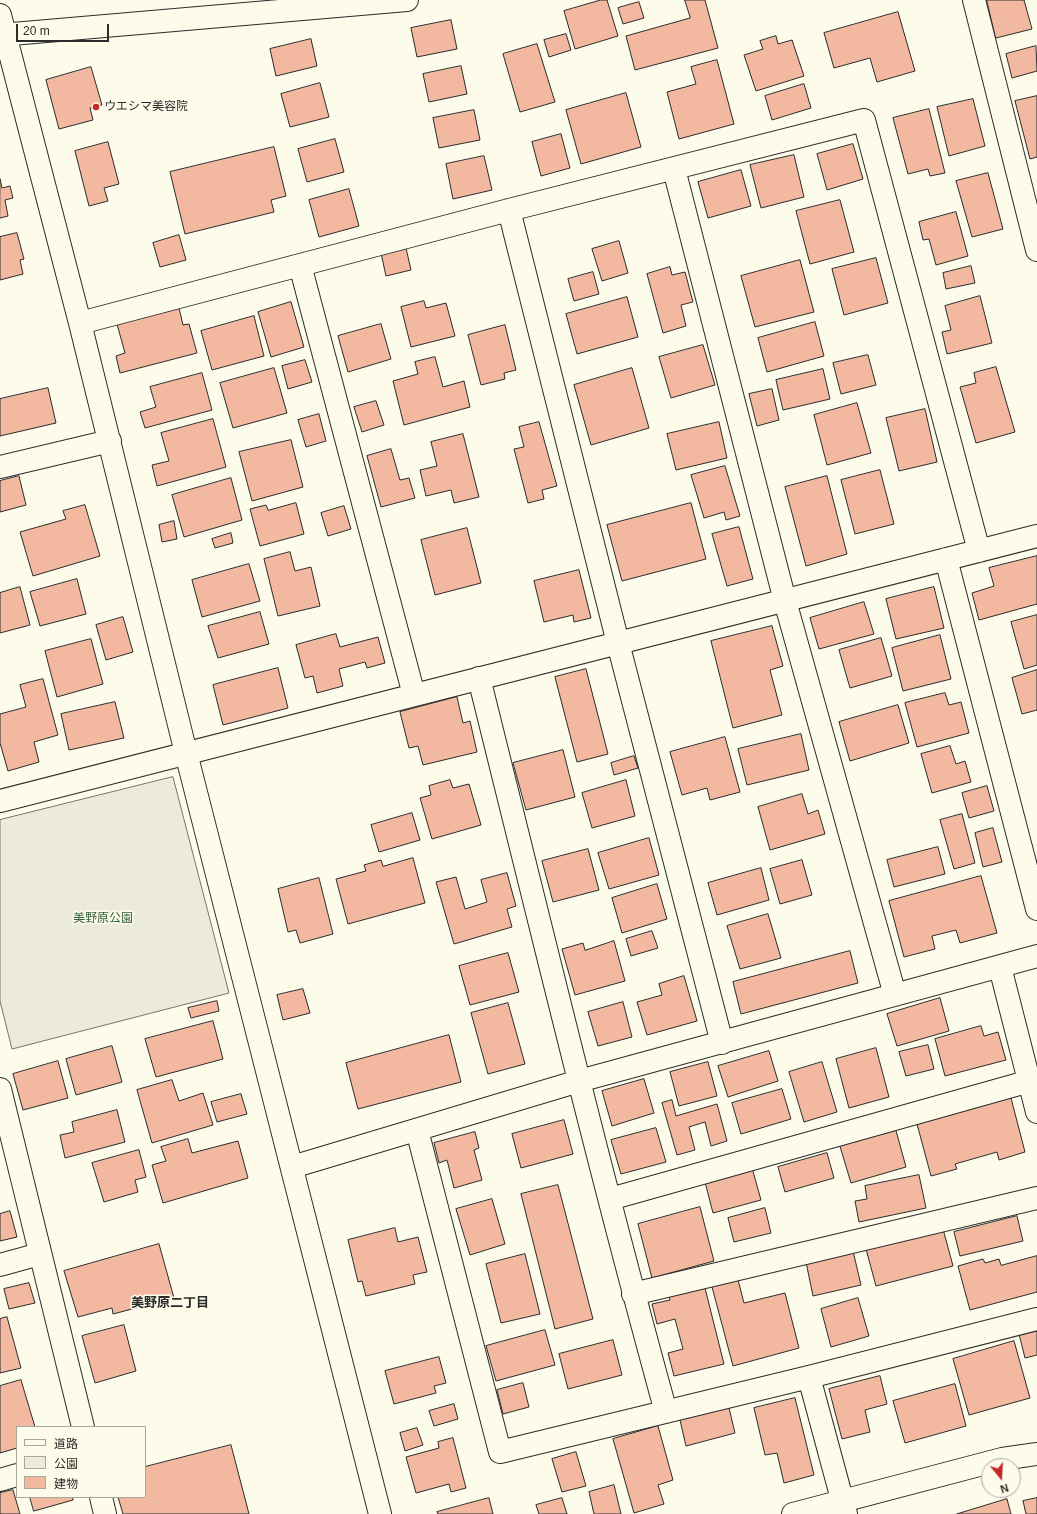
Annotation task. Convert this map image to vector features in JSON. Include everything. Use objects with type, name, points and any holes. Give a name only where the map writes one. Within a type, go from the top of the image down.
[{"type":"street","points":[[380,1514],[186,753],[80,323],[2,28],[28,34],[407,0]]},
{"type":"street","points":[[974,0],[1037,250]]},
{"type":"street","points":[[80,323],[509,210],[864,120],[979,551]]},
{"type":"street","points":[[674,169],[785,601],[895,995]]},
{"type":"street","points":[[509,210],[618,643],[722,1043]]},
{"type":"street","points":[[300,265],[414,695]]},
{"type":"street","points":[[0,467],[110,441]]},
{"type":"street","points":[[0,801],[1037,536]]},
{"type":"street","points":[[946,559],[1037,909]]},
{"type":"street","points":[[480,678],[579,1081],[633,1294],[666,1412]]},
{"type":"street","points":[[292,1167],[579,1081],[1037,956]]},
{"type":"street","points":[[1000,967],[1037,1112]]},
{"type":"street","points":[[610,1199],[1030,1081]]},
{"type":"street","points":[[0,1089],[83,1426]]},
{"type":"street","points":[[417,1130],[500,1452],[809,1377],[1037,1319]]},
{"type":"street","points":[[633,1294],[1037,1198]]},
{"type":"street","points":[[0,1265],[40,1254]]},
{"type":"street","points":[[809,1377],[844,1508]]},
{"type":"street","points":[[793,1514],[844,1508],[1002,1459],[1037,1454]]},
{"type":"street","points":[[0,1480],[16,1475]]},
{"type":"street","points":[[101,1498],[105,1514]]},
{"type":"green space","name":"美野原公園","points":[[173,777],[229,993],[12,1049],[0,1001],[0,820]]},
{"type":"building","points":[[601,0],[607,0],[618,36],[575,49],[564,11]]},
{"type":"building","points":[[685,0],[705,0],[718,48],[635,70],[626,36],[690,18]]},
{"type":"building","points":[[987,0],[1024,0],[1032,29],[996,38]]},
{"type":"building","points":[[639,2],[644,18],[623,24],[618,8]]},
{"type":"building","points":[[898,12],[915,71],[877,82],[870,58],[834,68],[824,33]]},
{"type":"building","points":[[451,20],[457,49],[417,57],[411,28]]},
{"type":"building","points":[[566,34],[571,50],[549,57],[544,40]]},
{"type":"building","points":[[776,36],[778,44],[792,40],[804,76],[756,91],[744,55],[763,49],[760,41]]},
{"type":"building","points":[[311,39],[317,66],[276,76],[270,49]]},
{"type":"building","points":[[537,44],[555,102],[520,112],[503,54]]},
{"type":"building","points":[[1036,46],[1037,71],[1012,78],[1006,54]]},
{"type":"building","points":[[717,60],[734,124],[679,139],[667,92],[696,84],[691,67]]},
{"type":"building","points":[[461,66],[467,94],[429,102],[423,74]]},
{"type":"building","points":[[91,67],[102,105],[90,108],[93,120],[59,129],[46,80]]},
{"type":"building","points":[[320,83],[329,117],[290,127],[281,94]]},
{"type":"building","points":[[804,84],[811,108],[772,120],[765,96]]},
{"type":"building","points":[[626,93],[641,147],[581,164],[566,110]]},
{"type":"building","points":[[1037,96],[1037,157],[1030,159],[1015,101]]},
{"type":"building","points":[[973,99],[985,146],[949,156],[937,107]]},
{"type":"building","points":[[929,109],[945,173],[930,176],[928,169],[908,174],[893,118]]},
{"type":"building","points":[[474,110],[480,140],[439,148],[433,118]]},
{"type":"building","points":[[561,134],[570,168],[541,176],[532,142]]},
{"type":"building","points":[[335,139],[344,172],[307,182],[298,149]]},
{"type":"building","points":[[108,142],[119,184],[104,188],[108,201],[89,206],[75,151]]},
{"type":"building","points":[[853,144],[863,179],[827,190],[817,154]]},
{"type":"building","points":[[274,147],[286,196],[271,200],[274,212],[185,234],[170,172]]},
{"type":"building","points":[[794,155],[804,197],[761,208],[750,165]]},
{"type":"building","points":[[484,156],[492,190],[453,199],[446,164]]},
{"type":"building","points":[[741,170],[751,206],[708,218],[698,182]]},
{"type":"building","points":[[988,173],[1003,229],[972,237],[956,181]]},
{"type":"building","points":[[0,179],[2,188],[10,186],[13,198],[5,200],[8,216],[0,218]]},
{"type":"building","points":[[349,189],[359,226],[319,237],[309,200]]},
{"type":"building","points":[[840,200],[854,252],[810,264],[796,211]]},
{"type":"building","points":[[956,212],[968,256],[936,265],[929,239],[923,240],[919,222]]},
{"type":"building","points":[[17,233],[24,259],[20,260],[23,274],[0,280],[0,237]]},
{"type":"building","points":[[179,235],[186,260],[160,267],[153,243]]},
{"type":"building","points":[[619,241],[628,273],[602,281],[592,249]]},
{"type":"building","points":[[406,248],[411,270],[386,276],[381,253]]},
{"type":"building","points":[[876,258],[888,303],[844,315],[832,269]]},
{"type":"building","points":[[800,260],[814,312],[755,327],[741,276]]},
{"type":"building","points":[[971,266],[975,283],[946,289],[943,273]]},
{"type":"building","points":[[670,267],[672,275],[685,272],[693,302],[681,305],[686,326],[663,333],[647,274]]},
{"type":"building","points":[[593,272],[599,294],[574,301],[568,279]]},
{"type":"building","points":[[980,296],[992,343],[947,354],[942,332],[951,330],[945,306]]},
{"type":"building","points":[[627,297],[638,337],[577,354],[566,314]]},
{"type":"building","points":[[424,301],[426,308],[446,303],[455,336],[411,347],[401,307]]},
{"type":"building","points":[[291,302],[304,347],[271,357],[258,312]]},
{"type":"building","points":[[179,308],[183,325],[189,324],[197,353],[120,373],[116,356],[125,353],[117,324]]},
{"type":"building","points":[[254,316],[264,356],[212,370],[201,331]]},
{"type":"building","points":[[815,322],[824,356],[767,372],[758,338]]},
{"type":"building","points":[[381,324],[391,359],[348,372],[338,336]]},
{"type":"building","points":[[505,325],[516,370],[504,373],[505,379],[481,385],[468,335]]},
{"type":"building","points":[[703,345],[715,385],[671,398],[659,357]]},
{"type":"building","points":[[868,355],[876,385],[841,394],[833,363]]},
{"type":"building","points":[[435,357],[443,387],[464,381],[470,407],[404,425],[393,381],[418,374],[415,362]]},
{"type":"building","points":[[305,360],[312,382],[288,389],[282,366]]},
{"type":"building","points":[[996,367],[1015,432],[976,443],[960,387],[976,383],[974,373]]},
{"type":"building","points":[[274,368],[287,413],[233,428],[220,383]]},
{"type":"building","points":[[632,368],[649,428],[591,445],[574,385]]},
{"type":"building","points":[[823,369],[830,399],[783,410],[776,380]]},
{"type":"building","points":[[202,373],[212,410],[145,428],[140,412],[156,407],[150,387]]},
{"type":"building","points":[[48,388],[56,423],[0,436],[0,399]]},
{"type":"building","points":[[772,389],[779,420],[757,426],[749,394]]},
{"type":"building","points":[[376,401],[384,425],[362,432],[354,407]]},
{"type":"building","points":[[857,403],[871,453],[827,465],[814,415]]},
{"type":"building","points":[[925,409],[937,462],[899,471],[886,418]]},
{"type":"building","points":[[319,414],[326,441],[306,447],[298,420]]},
{"type":"building","points":[[213,419],[226,467],[157,486],[152,465],[169,461],[161,433]]},
{"type":"building","points":[[539,422],[557,486],[542,490],[544,499],[528,503],[514,449],[524,447],[519,427]]},
{"type":"building","points":[[719,422],[727,458],[676,470],[667,434]]},
{"type":"building","points":[[463,434],[479,497],[454,503],[451,490],[426,496],[420,470],[437,466],[431,442]]},
{"type":"building","points":[[291,440],[303,487],[252,501],[239,452]]},
{"type":"building","points":[[391,449],[400,480],[409,478],[415,498],[381,507],[367,456]]},
{"type":"building","points":[[725,466],[740,516],[726,520],[724,512],[704,518],[691,475]]},
{"type":"building","points":[[880,470],[894,524],[855,534],[841,480]]},
{"type":"building","points":[[19,476],[26,505],[0,512],[0,481]]},
{"type":"building","points":[[827,476],[847,554],[806,566],[785,487]]},
{"type":"building","points":[[231,478],[242,520],[184,537],[172,495]]},
{"type":"building","points":[[296,503],[304,534],[260,546],[250,509],[266,505],[268,510]]},
{"type":"building","points":[[691,503],[706,559],[622,581],[607,525]]},
{"type":"building","points":[[85,505],[100,556],[33,576],[20,532],[66,519],[63,511]]},
{"type":"building","points":[[344,506],[351,529],[328,536],[321,513]]},
{"type":"building","points":[[174,521],[177,539],[162,542],[159,525]]},
{"type":"building","points":[[739,527],[753,579],[727,586],[712,534]]},
{"type":"building","points":[[467,528],[481,583],[435,595],[421,540]]},
{"type":"building","points":[[231,533],[233,543],[215,548],[212,539]]},
{"type":"building","points":[[290,552],[295,571],[311,567],[320,606],[278,616],[264,559]]},
{"type":"building","points":[[1037,556],[1037,604],[979,620],[972,593],[994,586],[989,568]]},
{"type":"building","points":[[249,564],[260,601],[202,617],[192,580]]},
{"type":"building","points":[[579,570],[591,618],[574,622],[573,615],[544,622],[534,581]]},
{"type":"building","points":[[77,579],[86,614],[40,626],[30,592]]},
{"type":"building","points":[[20,587],[30,625],[0,633],[0,593]]},
{"type":"building","points":[[934,587],[944,628],[896,639],[886,599]]},
{"type":"building","points":[[864,602],[874,634],[819,649],[810,618]]},
{"type":"building","points":[[260,612],[269,644],[218,658],[208,626]]},
{"type":"building","points":[[1037,615],[1037,665],[1024,669],[1011,622]]},
{"type":"building","points":[[123,617],[133,652],[106,660],[96,625]]},
{"type":"building","points":[[772,626],[783,666],[770,670],[782,715],[733,728],[711,641]]},
{"type":"building","points":[[336,634],[340,647],[378,637],[385,663],[367,668],[365,662],[339,669],[343,686],[317,693],[313,676],[305,678],[296,645]]},
{"type":"building","points":[[940,635],[951,679],[903,691],[892,648]]},
{"type":"building","points":[[881,638],[892,676],[850,688],[839,650]]},
{"type":"building","points":[[91,639],[103,684],[57,697],[45,651]]},
{"type":"building","points":[[278,668],[288,708],[223,725],[213,685]]},
{"type":"building","points":[[586,669],[608,754],[577,762],[555,677]]},
{"type":"building","points":[[1037,670],[1037,710],[1022,714],[1012,678]]},
{"type":"building","points":[[43,679],[58,735],[34,742],[39,762],[8,771],[0,743],[0,714],[26,707],[20,685]]},
{"type":"building","points":[[945,693],[949,705],[961,702],[969,733],[917,747],[905,703]]},
{"type":"building","points":[[457,697],[463,723],[470,721],[477,752],[423,765],[418,746],[409,748],[400,712]]},
{"type":"building","points":[[115,702],[124,738],[69,750],[61,714]]},
{"type":"building","points":[[898,705],[909,743],[850,761],[839,722]]},
{"type":"building","points":[[801,734],[809,770],[747,785],[738,749]]},
{"type":"building","points":[[725,737],[740,792],[710,800],[707,788],[682,795],[670,752]]},
{"type":"building","points":[[950,746],[956,764],[965,761],[971,782],[932,793],[921,754]]},
{"type":"building","points":[[563,750],[575,797],[526,810],[513,763]]},
{"type":"building","points":[[634,756],[638,768],[614,775],[611,763]]},
{"type":"building","points":[[450,780],[453,788],[469,784],[481,825],[432,839],[420,798],[431,795],[429,786]]},
{"type":"building","points":[[626,780],[635,816],[592,828],[582,793]]},
{"type":"building","points":[[987,786],[994,811],[969,818],[962,793]]},
{"type":"building","points":[[802,794],[808,814],[818,810],[825,834],[770,850],[758,807]]},
{"type":"building","points":[[412,813],[420,840],[379,852],[371,825]]},
{"type":"building","points":[[962,814],[975,863],[954,869],[940,820]]},
{"type":"building","points":[[993,828],[1002,862],[983,867],[975,833]]},
{"type":"building","points":[[649,838],[659,875],[609,889],[598,853]]},
{"type":"building","points":[[938,847],[945,874],[894,887],[887,860]]},
{"type":"building","points":[[588,849],[599,890],[553,902],[542,861]]},
{"type":"building","points":[[413,858],[425,903],[348,924],[336,879],[366,871],[364,865],[381,860],[383,866]]},
{"type":"building","points":[[802,860],[812,895],[780,904],[770,869]]},
{"type":"building","points":[[761,868],[769,900],[717,915],[708,883]]},
{"type":"building","points":[[507,873],[516,906],[507,909],[512,927],[454,944],[436,882],[456,877],[465,909],[487,902],[481,880]]},
{"type":"building","points":[[981,876],[997,933],[960,943],[956,930],[932,936],[935,949],[904,957],[889,901]]},
{"type":"building","points":[[319,878],[333,934],[300,943],[296,930],[288,932],[278,889]]},
{"type":"building","points":[[657,884],[667,919],[622,933],[612,898]]},
{"type":"building","points":[[768,914],[781,958],[740,969],[727,926]]},
{"type":"building","points":[[652,931],[658,948],[631,956],[626,939]]},
{"type":"building","points":[[614,941],[625,981],[575,995],[562,949],[583,943],[585,950]]},
{"type":"building","points":[[850,951],[858,983],[741,1014],[733,982]]},
{"type":"building","points":[[508,953],[519,992],[470,1005],[459,966]]},
{"type":"building","points":[[684,976],[697,1021],[647,1035],[637,1002],[662,995],[659,984]]},
{"type":"building","points":[[303,989],[310,1013],[283,1020],[277,995]]},
{"type":"building","points":[[940,998],[949,1031],[897,1046],[887,1014]]},
{"type":"building","points":[[217,1001],[219,1011],[191,1018],[188,1008]]},
{"type":"building","points":[[623,1002],[632,1037],[598,1046],[588,1012]]},
{"type":"building","points":[[508,1003],[525,1064],[488,1074],[471,1013]]},
{"type":"building","points":[[213,1021],[223,1059],[156,1077],[145,1039]]},
{"type":"building","points":[[981,1026],[984,1036],[998,1032],[1006,1060],[945,1076],[935,1039]]},
{"type":"building","points":[[449,1035],[461,1082],[358,1109],[346,1063]]},
{"type":"building","points":[[928,1045],[934,1069],[906,1076],[899,1052]]},
{"type":"building","points":[[112,1046],[122,1082],[76,1095],[66,1059]]},
{"type":"building","points":[[876,1048],[889,1097],[849,1108],[836,1059]]},
{"type":"building","points":[[769,1051],[778,1081],[728,1097],[718,1066]]},
{"type":"building","points":[[58,1061],[68,1098],[23,1110],[13,1074]]},
{"type":"building","points":[[708,1062],[717,1096],[679,1106],[670,1072]]},
{"type":"building","points":[[822,1062],[837,1112],[804,1122],[789,1072]]},
{"type":"building","points":[[644,1079],[654,1113],[612,1126],[602,1091]]},
{"type":"building","points":[[172,1080],[179,1101],[203,1093],[213,1125],[152,1143],[137,1090]]},
{"type":"building","points":[[782,1089],[791,1119],[741,1134],[732,1103]]},
{"type":"building","points":[[241,1094],[247,1114],[217,1122],[211,1102]]},
{"type":"building","points":[[1011,1098],[1025,1152],[999,1160],[997,1152],[955,1164],[957,1169],[931,1176],[917,1124]]},
{"type":"building","points":[[672,1100],[676,1116],[717,1104],[727,1141],[711,1146],[705,1122],[689,1127],[695,1150],[677,1155],[662,1103]]},
{"type":"building","points":[[117,1110],[125,1142],[65,1158],[60,1135],[74,1132],[72,1122]]},
{"type":"building","points":[[564,1120],[573,1154],[521,1168],[512,1134]]},
{"type":"building","points":[[895,1127],[906,1167],[851,1183],[839,1143]]},
{"type":"building","points":[[656,1128],[666,1162],[621,1174],[611,1140]]},
{"type":"building","points":[[475,1132],[479,1148],[474,1150],[482,1180],[454,1188],[447,1160],[439,1163],[434,1143]]},
{"type":"building","points":[[188,1139],[192,1153],[238,1141],[248,1178],[163,1203],[152,1165],[166,1161],[161,1147]]},
{"type":"building","points":[[139,1150],[146,1177],[135,1180],[138,1192],[104,1202],[92,1163]]},
{"type":"building","points":[[827,1153],[834,1178],[785,1192],[778,1167]]},
{"type":"building","points":[[752,1168],[761,1200],[713,1213],[705,1182]]},
{"type":"building","points":[[919,1175],[926,1208],[859,1222],[855,1201],[867,1199],[865,1186]]},
{"type":"building","points":[[558,1185],[593,1319],[555,1329],[521,1194]]},
{"type":"building","points":[[492,1199],[505,1244],[470,1255],[456,1209]]},
{"type":"building","points":[[700,1207],[714,1261],[652,1278],[638,1224]]},
{"type":"building","points":[[765,1208],[771,1233],[734,1242],[728,1218]]},
{"type":"building","points":[[10,1211],[17,1237],[0,1241],[0,1214]]},
{"type":"building","points":[[1017,1216],[1023,1241],[960,1256],[954,1232]]},
{"type":"building","points":[[395,1228],[398,1242],[418,1237],[427,1272],[413,1275],[415,1284],[366,1296],[362,1281],[358,1282],[348,1240]]},
{"type":"building","points":[[943,1229],[953,1266],[876,1286],[866,1249]]},
{"type":"building","points":[[159,1244],[174,1298],[113,1314],[112,1308],[78,1317],[64,1271]]},
{"type":"building","points":[[853,1251],[861,1285],[813,1296],[806,1262]]},
{"type":"building","points":[[525,1254],[540,1314],[501,1323],[486,1264]]},
{"type":"building","points":[[1037,1256],[1037,1292],[970,1310],[958,1266],[983,1259],[985,1263],[999,1259],[1001,1265]]},
{"type":"building","points":[[737,1276],[744,1303],[785,1293],[799,1348],[733,1366],[711,1283]]},
{"type":"building","points":[[29,1283],[35,1303],[9,1309],[4,1289]]},
{"type":"building","points":[[704,1284],[724,1364],[674,1376],[668,1353],[683,1349],[675,1319],[657,1324],[652,1304],[670,1300],[668,1293]]},
{"type":"building","points":[[858,1298],[869,1336],[831,1347],[821,1309]]},
{"type":"building","points":[[7,1317],[21,1368],[0,1373],[0,1319]]},
{"type":"building","points":[[124,1325],[136,1371],[95,1383],[82,1336]]},
{"type":"building","points":[[1037,1329],[1037,1355],[1025,1358],[1019,1334]]},
{"type":"building","points":[[545,1330],[555,1365],[496,1381],[486,1346]]},
{"type":"building","points":[[613,1340],[622,1375],[568,1389],[559,1354]]},
{"type":"building","points":[[1014,1341],[1030,1398],[969,1415],[953,1359]]},
{"type":"building","points":[[439,1357],[446,1383],[434,1386],[436,1393],[394,1404],[385,1371]]},
{"type":"building","points":[[880,1376],[887,1404],[865,1410],[870,1432],[842,1439],[829,1389]]},
{"type":"building","points":[[21,1380],[35,1426],[16,1426],[16,1448],[0,1453],[0,1386]]},
{"type":"building","points":[[523,1383],[529,1407],[503,1414],[497,1390]]},
{"type":"building","points":[[955,1384],[966,1426],[905,1443],[893,1401]]},
{"type":"building","points":[[795,1398],[814,1475],[784,1483],[777,1453],[765,1455],[754,1408]]},
{"type":"building","points":[[454,1404],[458,1419],[434,1426],[429,1411]]},
{"type":"building","points":[[729,1408],[735,1433],[686,1446],[680,1420]]},
{"type":"building","points":[[658,1426],[673,1480],[658,1485],[664,1504],[634,1513],[613,1439]]},
{"type":"building","points":[[417,1428],[423,1445],[405,1451],[400,1433]]},
{"type":"building","points":[[453,1438],[466,1488],[451,1492],[449,1484],[416,1493],[406,1457],[439,1448],[438,1442]]},
{"type":"building","points":[[231,1445],[249,1514],[123,1514],[118,1498],[146,1498],[146,1467]]},
{"type":"building","points":[[576,1452],[586,1486],[562,1492],[552,1459]]},
{"type":"building","points":[[614,1485],[621,1514],[594,1514],[589,1492]]},
{"type":"building","points":[[13,1490],[20,1514],[0,1514],[0,1493]]},
{"type":"building","points":[[30,1498],[73,1498],[73,1500],[34,1511]]},
{"type":"building","points":[[489,1498],[493,1514],[438,1514],[437,1512]]},
{"type":"building","points":[[562,1498],[567,1514],[539,1514],[536,1505]]},
{"type":"building","points":[[1037,1498],[1037,1514],[1026,1514],[1023,1501]]},
{"type":"building","points":[[1007,1499],[1011,1514],[957,1514]]},
{"type":"place","name":"ウエシマ美容院","points":[[96,107]]},
{"type":"district","name":"美野原二丁目","points":[[170,1303]]}]
